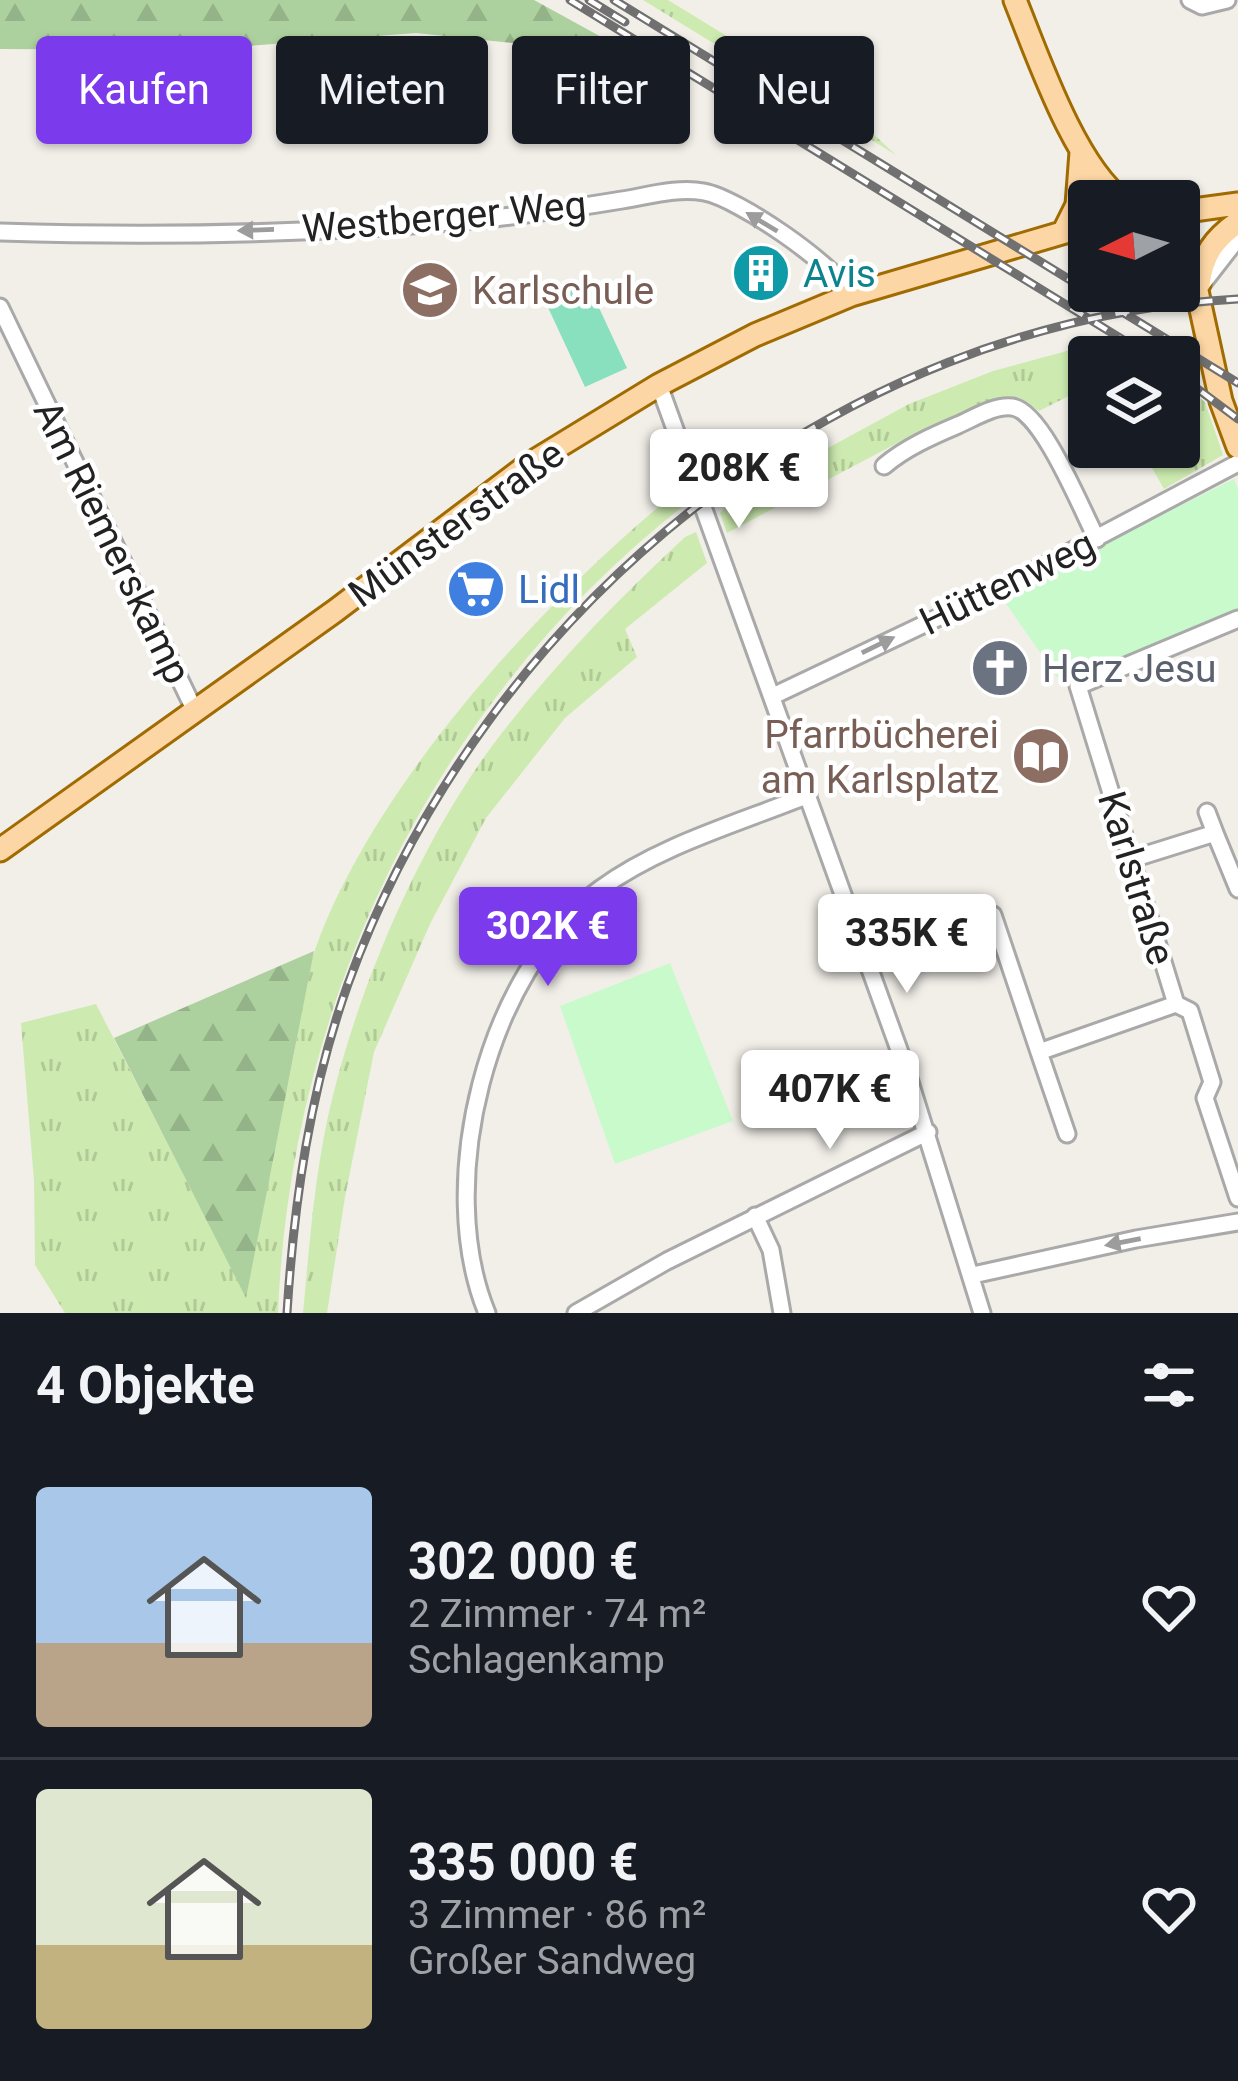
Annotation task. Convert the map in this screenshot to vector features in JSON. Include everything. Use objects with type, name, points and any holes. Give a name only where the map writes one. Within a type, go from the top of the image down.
[{"type":"main road","points":[[1015,0],[1081,151],[1099,180]]},
{"type":"main road","points":[[1064,231],[1077,205],[1081,151]]},
{"type":"main road","points":[[1200,209],[1238,204]]},
{"type":"main road","points":[[1200,282],[1206,253],[1238,221]]},
{"type":"main road","name":"Münsterstraße","points":[[0,850],[528,465],[658,385],[754,335],[851,295],[1068,230]]},
{"type":"main road","points":[[1200,301],[1221,401],[1238,447]]},
{"type":"street","points":[[1190,0],[1202,6],[1227,0]]},
{"type":"street","name":"Westberger Weg","points":[[0,232],[99,235],[448,222],[550,212],[685,190],[721,197],[777,230],[844,281],[851,295]]},
{"type":"street","points":[[1200,288],[1238,238]]},
{"type":"street","name":"Am Riemerskamp","points":[[0,308],[195,711]]},
{"type":"street","points":[[658,385],[928,1132],[982,1313]]},
{"type":"street","points":[[884,466],[941,432],[1000,407],[1016,407],[1029,414],[1041,431],[1097,539]]},
{"type":"street","name":"Hüttenweg","points":[[773,696],[1097,539],[1238,463]]},
{"type":"street","name":"Karlstraße","points":[[1238,619],[1078,686],[1176,1004],[1190,1011],[1212,1082],[1205,1098],[1238,1198]]},
{"type":"street","points":[[487,1313],[466,1229],[468,1138],[488,1063],[540,952],[576,908],[625,873],[808,795]]},
{"type":"street","points":[[1207,812],[1238,889]]},
{"type":"street","points":[[1129,860],[1215,833]]},
{"type":"street","points":[[993,915],[1067,1134]]},
{"type":"street","points":[[1039,1052],[1176,1004]]},
{"type":"street","points":[[576,1313],[754,1216],[928,1132]]},
{"type":"street","points":[[754,1216],[771,1250],[782,1313]]},
{"type":"street","points":[[973,1275],[1238,1222]]},
{"type":"green space","points":[[0,0],[534,0],[600,36],[512,36],[512,43],[488,41],[488,36],[416,33],[276,36],[276,44],[252,46],[252,36],[36,36],[36,49],[0,49]]},
{"type":"green space","points":[[643,0],[668,0],[727,36],[714,36],[714,43]]},
{"type":"green space","points":[[587,282],[627,368],[585,387],[545,301]]},
{"type":"green space","points":[[1068,351],[1068,396],[1039,411],[1020,398],[1001,399],[920,431],[727,533],[720,513],[734,499],[909,404],[993,371]]},
{"type":"green space","points":[[1200,398],[1223,455],[1164,489],[1152,468],[1200,468]]},
{"type":"green space","points":[[1234,479],[1238,489],[1238,609],[1062,684],[1000,595]]},
{"type":"green space","points":[[674,494],[691,500],[601,578],[522,665],[453,759],[394,860],[348,967],[312,1079],[289,1195],[278,1313],[65,1313],[35,1265],[34,1181],[21,1023],[96,1004],[246,1296],[308,973],[343,885],[378,823],[467,700],[570,588]]},
{"type":"green space","points":[[696,532],[707,563],[625,629],[637,657],[565,718],[486,818],[430,924],[374,1052],[327,1313],[303,1313],[317,1176],[333,1095],[377,959],[418,868],[466,784],[537,690],[633,586]]},
{"type":"green space","points":[[314,951],[246,1298],[114,1038]]},
{"type":"green space","points":[[670,963],[733,1121],[615,1164],[560,1006]]},
{"type":"railway","points":[[570,0],[1117,336]]},
{"type":"railway","points":[[589,0],[625,22]]},
{"type":"railway","points":[[614,0],[1238,383]]},
{"type":"railway","points":[[287,1313],[306,1146],[323,1064],[348,984],[408,848],[487,723],[583,609],[692,510],[815,427],[948,362],[1090,319],[1238,299]]},
{"type":"railway","points":[[1200,391],[1238,419]]},
{"type":"place","name":"Avis","points":[[761,273]]},
{"type":"place","name":"Karlschule","points":[[430,290]]},
{"type":"place","name":"Lidl","points":[[476,589]]},
{"type":"place","name":"Herz Jesu","points":[[1000,668]]},
{"type":"place","name":"Pfarrbücherei am Karlsplatz","points":[[1041,756]]}]
